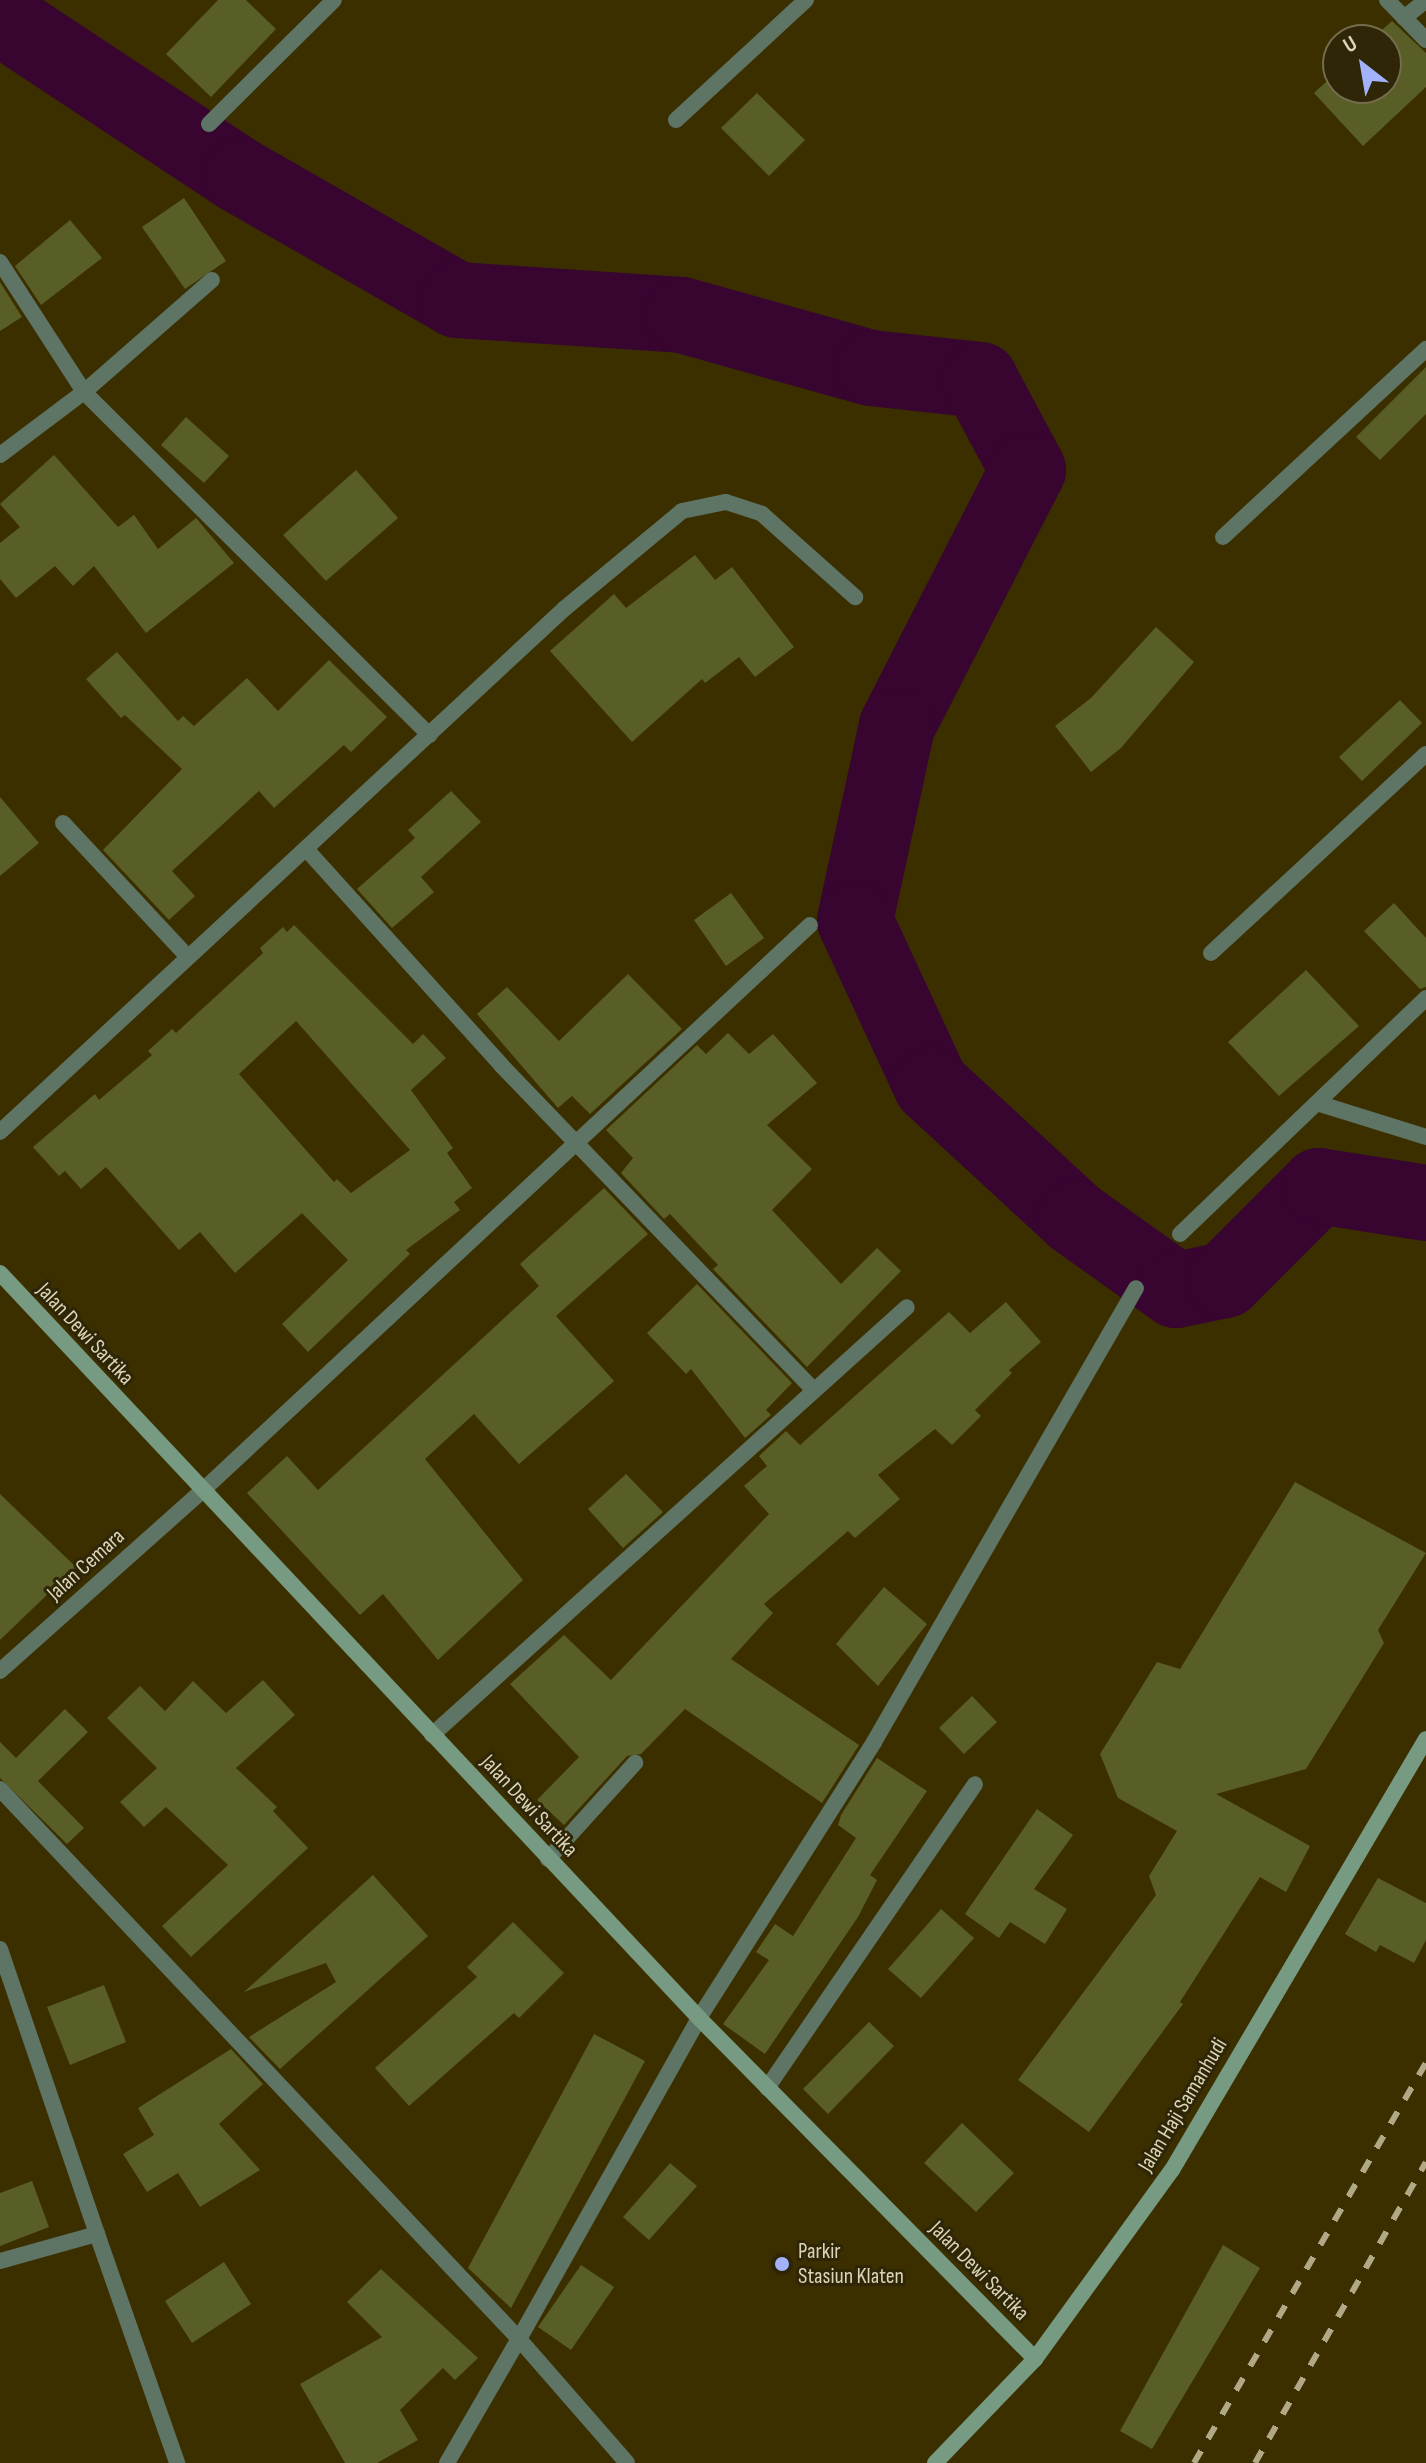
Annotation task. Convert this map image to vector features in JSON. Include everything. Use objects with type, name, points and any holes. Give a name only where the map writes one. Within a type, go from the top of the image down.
[{"type":"main road","name":"Jalan Dewi Sartika","points":[[0,1273],[201,1492],[699,2018],[1035,2359]]},
{"type":"main road","name":"Jalan Haji Samanhudi","points":[[935,2463],[1035,2359],[1172,2170],[1426,1739]]},
{"type":"street","points":[[676,120],[806,0]]},
{"type":"street","points":[[1387,0],[1426,40]]},
{"type":"street","points":[[1404,18],[1426,0]]},
{"type":"street","points":[[209,124],[331,1]]},
{"type":"street","points":[[0,262],[84,392],[430,735]]},
{"type":"street","points":[[0,455],[84,392],[212,280]]},
{"type":"street","points":[[1223,537],[1426,349]]},
{"type":"street","points":[[0,1132],[564,609],[682,511],[726,502],[762,514],[855,597]]},
{"type":"street","points":[[1211,953],[1426,754]]},
{"type":"street","points":[[63,823],[188,957]]},
{"type":"street","points":[[307,850],[574,1141],[814,1390]]},
{"type":"street","name":"Jalan Cemara","points":[[0,1671],[201,1492],[574,1141],[810,925]]},
{"type":"street","points":[[1180,1234],[1426,998]]},
{"type":"street","points":[[1317,1103],[1426,1137]]},
{"type":"street","points":[[447,2463],[699,2018],[874,1742],[1136,1288]]},
{"type":"street","points":[[432,1735],[907,1307]]},
{"type":"street","points":[[548,1859],[635,1763]]},
{"type":"street","points":[[767,2088],[975,1784]]},
{"type":"street","points":[[0,1789],[519,2339],[627,2463]]},
{"type":"street","points":[[0,1949],[177,2463]]},
{"type":"street","points":[[0,2261],[97,2234]]},
{"type":"building","points":[[218,0],[246,0],[276,29],[211,97],[166,54]]},
{"type":"building","points":[[1402,30],[1426,53],[1426,87],[1363,146],[1324,104],[1402,104]]},
{"type":"building","points":[[1322,86],[1322,102],[1314,93]]},
{"type":"building","points":[[757,93],[805,140],[769,176],[721,128]]},
{"type":"building","points":[[184,198],[226,261],[185,289],[142,227]]},
{"type":"building","points":[[70,220],[102,258],[41,305],[15,266]]},
{"type":"building","points":[[0,282],[22,317],[0,331]]},
{"type":"building","points":[[1426,367],[1426,414],[1380,460],[1356,437]]},
{"type":"building","points":[[186,417],[229,456],[204,483],[161,445]]},
{"type":"building","points":[[54,455],[118,527],[134,515],[158,549],[196,518],[234,563],[146,633],[94,566],[73,586],[55,566],[16,598],[0,579],[0,543],[20,527],[0,504]]},
{"type":"building","points":[[356,470],[398,518],[326,581],[283,535]]},
{"type":"building","points":[[695,555],[715,580],[732,567],[794,647],[755,677],[739,657],[705,683],[702,679],[632,742],[550,651],[614,594],[626,608]]},
{"type":"building","points":[[1156,627],[1194,662],[1121,748],[1091,772],[1055,726],[1091,698]]},
{"type":"building","points":[[117,652],[178,721],[183,716],[194,726],[247,678],[278,711],[329,660],[387,717],[351,752],[344,745],[274,808],[259,791],[172,871],[195,896],[169,920],[103,850],[182,769],[125,715],[121,718],[86,679]]},
{"type":"building","points":[[1400,700],[1422,723],[1362,781],[1339,757]]},
{"type":"building","points":[[451,791],[481,822],[421,877],[434,892],[392,928],[357,889],[415,838],[408,830]]},
{"type":"building","points":[[0,797],[39,843],[0,876]]},
{"type":"building","points":[[731,893],[764,938],[726,966],[694,920]]},
{"type":"building","points":[[1394,903],[1426,938],[1426,987],[1420,989],[1364,931]]},
{"type":"building","points":[[294,925],[413,1044],[423,1034],[446,1058],[411,1090],[453,1148],[447,1153],[472,1188],[454,1202],[460,1210],[406,1250],[410,1254],[308,1352],[282,1324],[348,1260],[302,1213],[235,1273],[200,1232],[179,1250],[106,1167],[81,1189],[65,1171],[59,1176],[33,1147],[95,1094],[99,1100],[152,1055],[148,1051],[172,1029],[176,1033],[263,953],[260,948],[283,927],[287,932]],"holes":[[[296,1021],[410,1150],[351,1193],[337,1179],[334,1182],[239,1074]]]},
{"type":"building","points":[[1306,970],[1359,1026],[1279,1096],[1228,1042]]},
{"type":"building","points":[[628,974],[682,1029],[590,1114],[572,1096],[558,1108],[477,1014],[507,987],[559,1041]]},
{"type":"building","points":[[728,1033],[749,1054],[773,1034],[817,1083],[767,1125],[812,1169],[772,1210],[841,1284],[877,1248],[901,1271],[807,1367],[713,1269],[718,1265],[670,1214],[664,1219],[621,1173],[633,1158],[606,1130],[697,1045],[706,1054]]},
{"type":"building","points":[[604,1188],[648,1234],[556,1316],[614,1381],[519,1464],[474,1414],[425,1459],[523,1580],[438,1660],[383,1594],[360,1615],[247,1493],[287,1456],[318,1490],[539,1286],[520,1264]]},
{"type":"building","points":[[697,1284],[792,1383],[766,1410],[771,1415],[745,1438],[691,1369],[686,1374],[647,1333]]},
{"type":"building","points":[[1006,1302],[1041,1342],[1009,1370],[1012,1373],[975,1410],[981,1416],[952,1445],[935,1429],[878,1475],[900,1499],[855,1538],[848,1531],[764,1604],[773,1613],[731,1659],[859,1745],[822,1803],[685,1709],[641,1754],[627,1756],[564,1825],[537,1800],[579,1757],[510,1684],[564,1635],[611,1680],[769,1514],[744,1486],[767,1466],[759,1456],[786,1431],[800,1445],[949,1312],[970,1333]]},
{"type":"building","points":[[626,1474],[663,1512],[623,1548],[588,1509]]},
{"type":"building","points":[[1295,1482],[1426,1553],[1378,1630],[1384,1643],[1306,1769],[1216,1794],[1310,1846],[1286,1892],[1260,1877],[1180,2002],[1183,2004],[1089,2132],[1018,2080],[1156,1895],[1149,1876],[1177,1831],[1118,1798],[1100,1754],[1157,1662],[1180,1669]]},
{"type":"building","points":[[0,1494],[76,1567],[0,1640]]},
{"type":"building","points":[[884,1587],[927,1624],[878,1686],[836,1644]]},
{"type":"building","points":[[263,1680],[295,1715],[236,1768],[277,1807],[273,1811],[308,1848],[191,1957],[162,1926],[228,1865],[166,1807],[144,1827],[120,1802],[157,1768],[107,1718],[140,1686],[165,1711],[193,1681],[226,1713]]},
{"type":"building","points":[[972,1696],[997,1722],[964,1754],[939,1728]]},
{"type":"building","points":[[65,1709],[88,1732],[38,1781],[84,1828],[67,1844],[0,1778],[0,1742],[16,1758]]},
{"type":"building","points":[[877,1758],[927,1791],[870,1875],[877,1880],[858,1917],[765,2054],[723,2024],[769,1960],[756,1952],[775,1924],[793,1936],[856,1838],[838,1825],[841,1815]]},
{"type":"building","points":[[1037,1809],[1073,1835],[1034,1889],[1067,1909],[1045,1944],[1010,1922],[999,1938],[965,1914]]},
{"type":"building","points":[[373,1875],[428,1936],[280,2069],[249,2037],[336,1982],[326,1963],[244,1992]]},
{"type":"building","points":[[1378,1878],[1426,1903],[1426,1940],[1414,1963],[1380,1945],[1376,1952],[1345,1934]]},
{"type":"building","points":[[941,1909],[974,1938],[921,1998],[888,1969]]},
{"type":"building","points":[[513,1922],[564,1973],[519,2018],[514,2013],[409,2106],[375,2068],[477,1977],[467,1967]]},
{"type":"building","points":[[104,1985],[126,2042],[70,2065],[47,2007]]},
{"type":"building","points":[[869,2022],[894,2046],[828,2114],[803,2089]]},
{"type":"building","points":[[594,2034],[645,2061],[511,2308],[468,2268]]},
{"type":"building","points":[[231,2049],[263,2084],[219,2124],[260,2170],[200,2207],[178,2173],[147,2192],[123,2154],[154,2135],[138,2108]]},
{"type":"building","points":[[962,2123],[1014,2173],[976,2212],[924,2163]]},
{"type":"building","points":[[670,2163],[697,2186],[649,2240],[623,2217]]},
{"type":"building","points":[[32,2181],[49,2227],[0,2246],[0,2193]]},
{"type":"building","points":[[1223,2245],[1260,2268],[1152,2449],[1120,2431]]},
{"type":"building","points":[[224,2262],[251,2304],[192,2343],[165,2301]]},
{"type":"building","points":[[581,2265],[614,2287],[571,2350],[538,2327]]},
{"type":"building","points":[[381,2269],[478,2358],[455,2380],[443,2368],[400,2410],[418,2440],[377,2463],[345,2463],[300,2384],[382,2337],[347,2302]]},
{"type":"waterway","points":[[0,17],[239,175],[457,300],[682,315],[871,368],[980,380],[1028,470],[897,726],[855,921],[931,1085],[1075,1218],[1176,1290],[1225,1280],[1319,1186],[1426,1203]]},
{"type":"railway","points":[[1194,2463],[1426,2063]]},
{"type":"railway","points":[[1255,2463],[1426,2162]]},
{"type":"place","name":"Parkir Stasiun Klaten","points":[[782,2264]]}]
